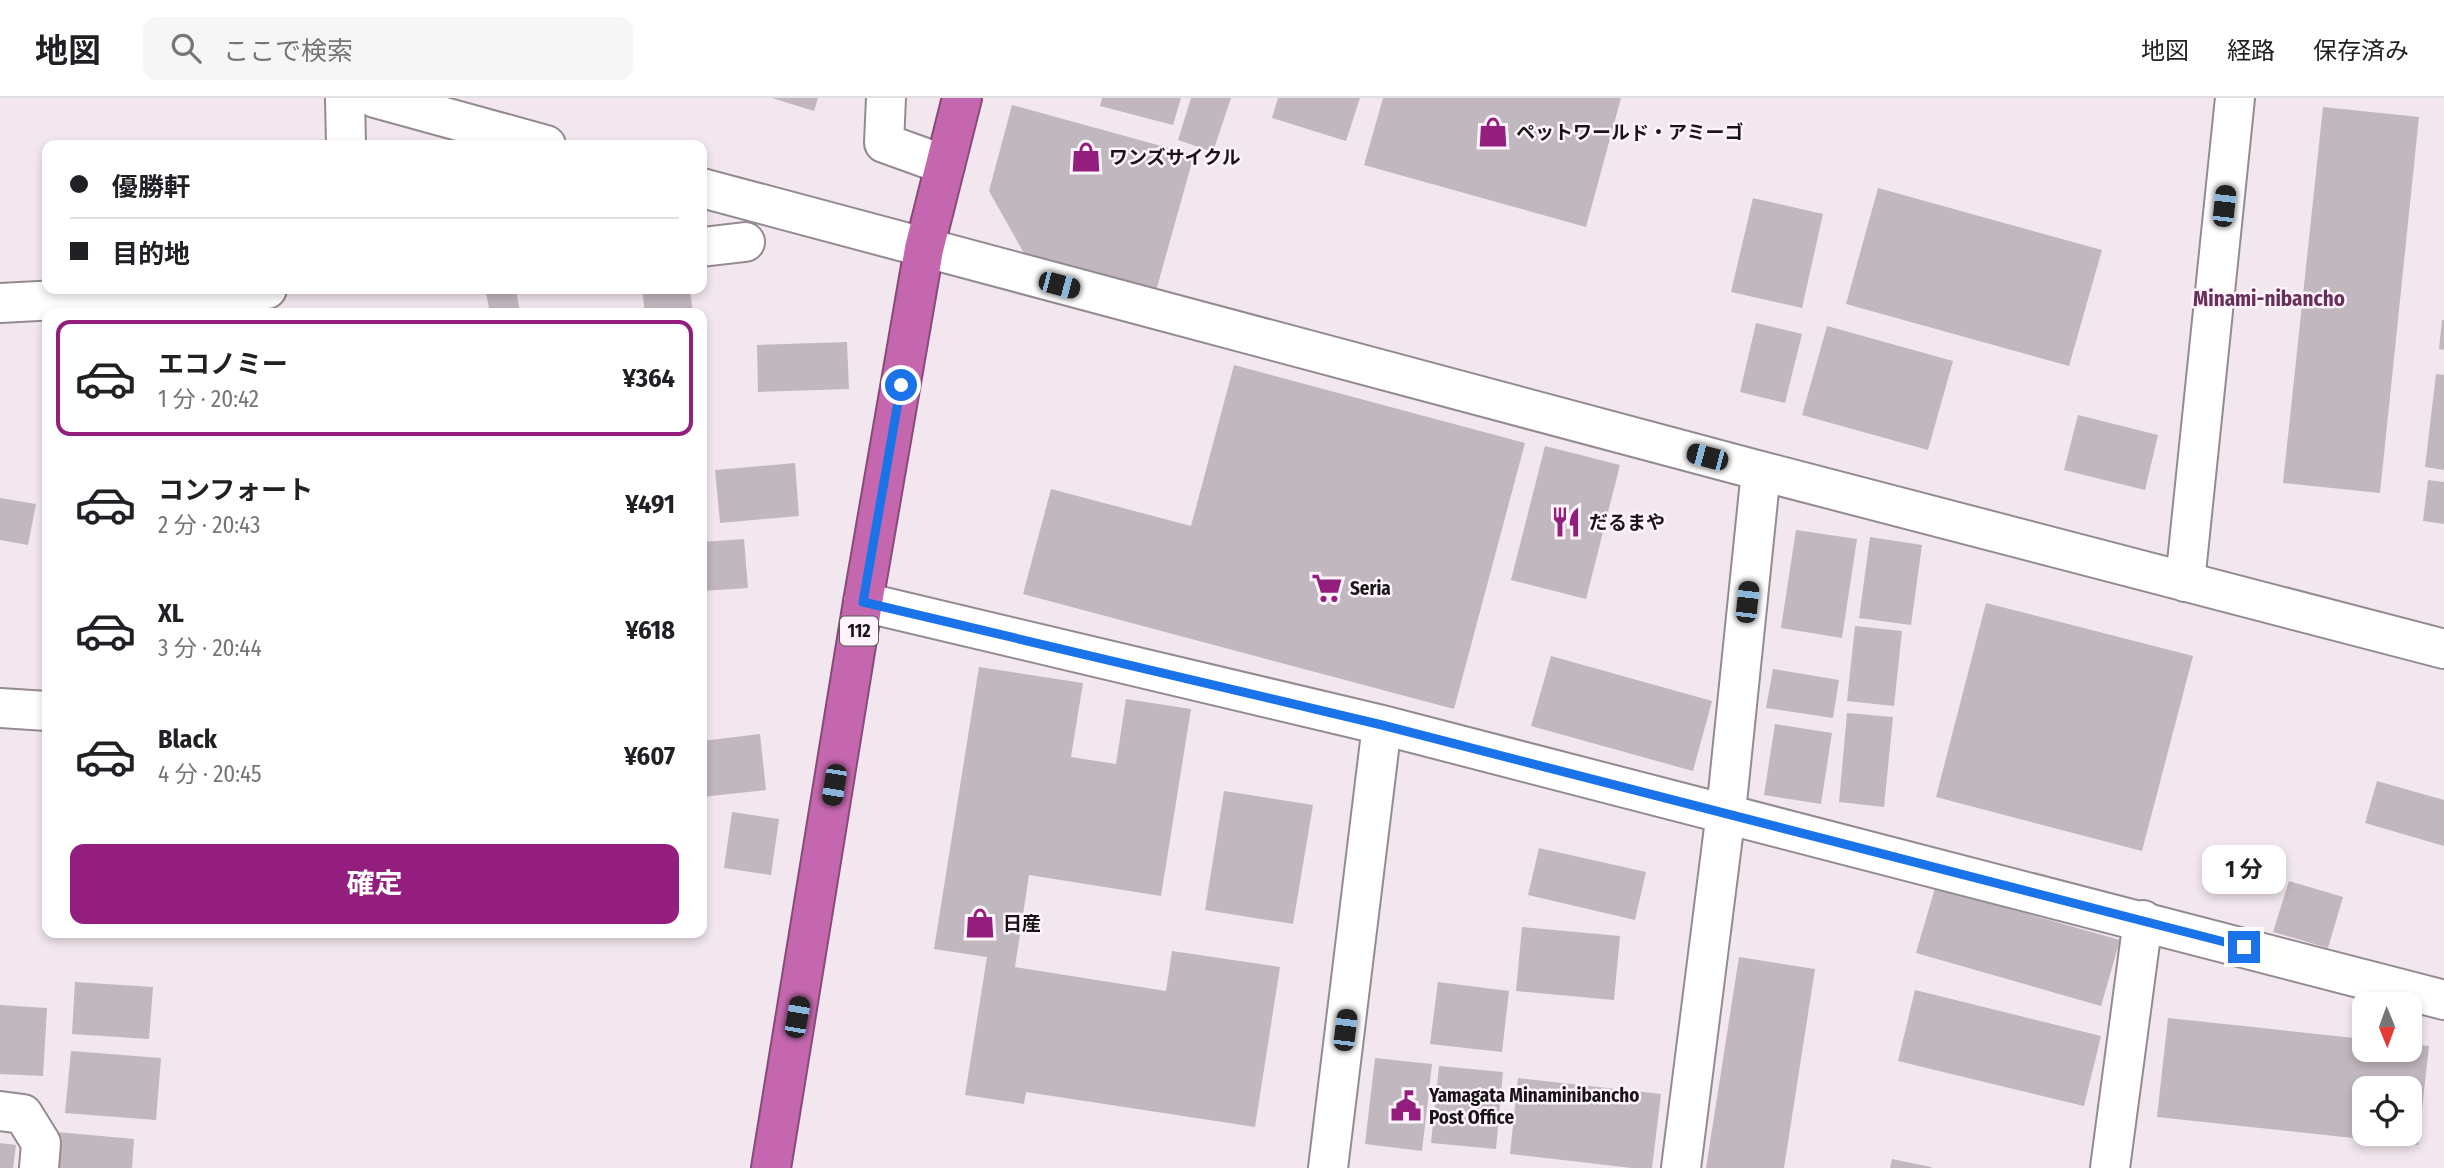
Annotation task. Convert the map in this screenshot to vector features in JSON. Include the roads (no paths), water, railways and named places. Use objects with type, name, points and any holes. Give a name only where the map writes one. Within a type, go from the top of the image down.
[{"type":"highway","name":"112","points":[[771,1168],[863,602],[924,249],[962,98]]},
{"type":"street","points":[[345,98],[346,140]]},
{"type":"street","points":[[374,98],[528,140]]},
{"type":"street","points":[[886,98],[884,143],[945,165]]},
{"type":"street","points":[[2185,582],[2235,98]]},
{"type":"street","points":[[707,189],[1761,471],[2444,649]]},
{"type":"street","points":[[707,246],[745,242]]},
{"type":"street","points":[[0,303],[172,294]]},
{"type":"street","points":[[1681,1168],[1726,812],[1761,471]]},
{"type":"street","points":[[863,602],[1382,725],[2444,1000]]},
{"type":"street","points":[[0,708],[42,711]]},
{"type":"street","points":[[1328,1168],[1382,725]]},
{"type":"street","points":[[2110,1168],[2143,920]]},
{"type":"street","points":[[0,1111],[23,1114],[41,1143],[39,1168]]},
{"type":"place","name":"ペットワールド・アミーゴ","points":[[1493,132]]},
{"type":"place","name":"ワンズサイクル","points":[[1086,157]]},
{"type":"place","name":"だるまや","points":[[1566,522]]},
{"type":"place","name":"Seria","points":[[1327,588]]},
{"type":"place","name":"日産","points":[[980,923]]},
{"type":"place","name":"Yamagata Minaminibancho Post Office","points":[[1406,1106]]},
{"type":"district","name":"Minami-nibancho","points":[[2269,299]]}]
